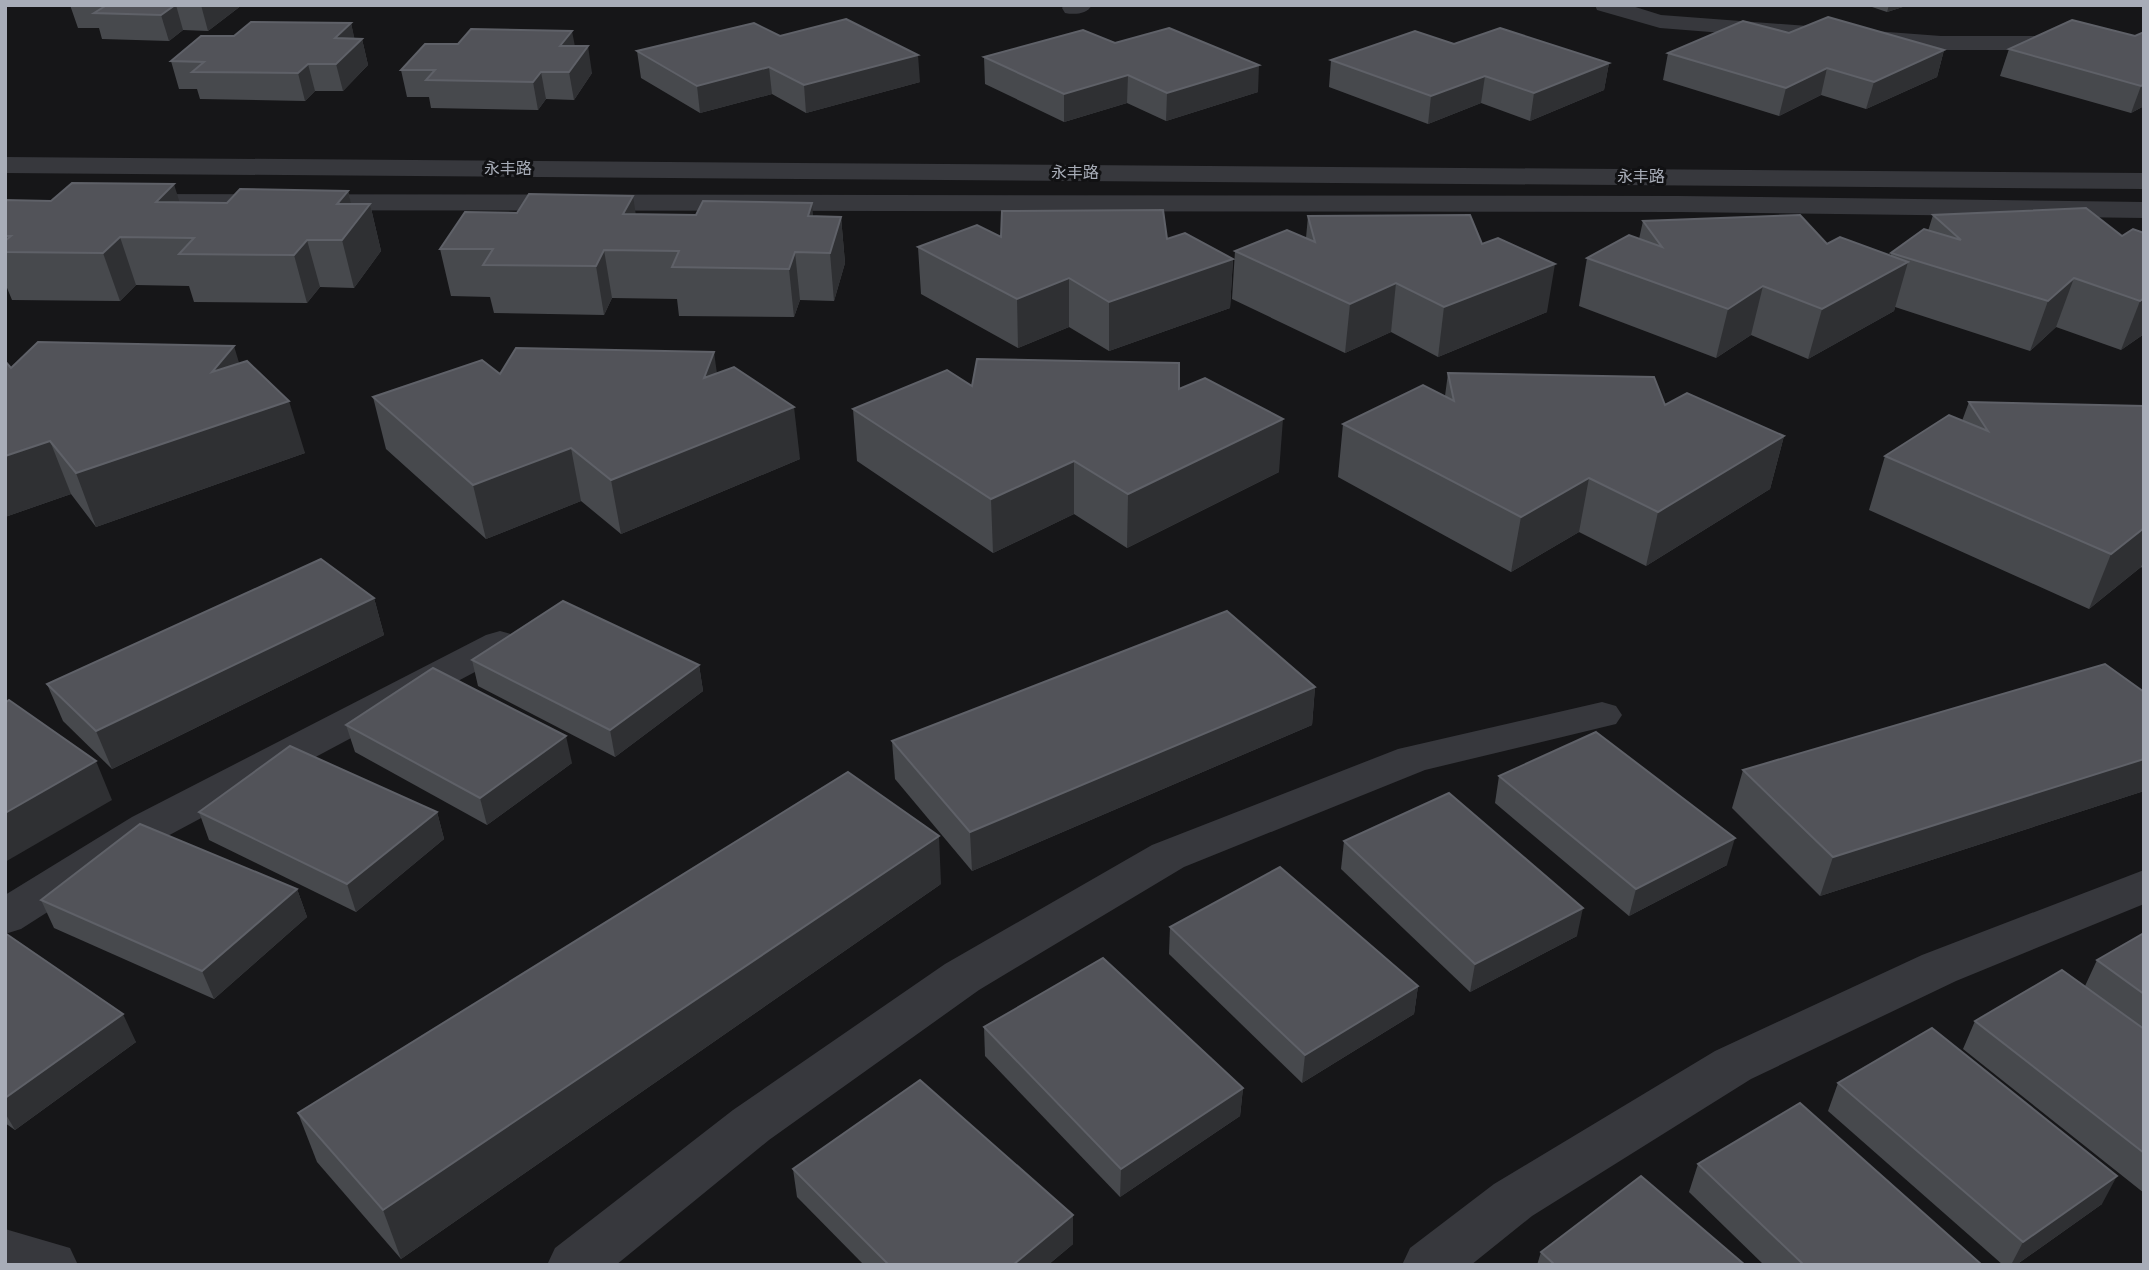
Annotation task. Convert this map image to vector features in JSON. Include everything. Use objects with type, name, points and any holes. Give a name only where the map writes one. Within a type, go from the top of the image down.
[{"type":"street","points":[[1605,5],[1660,21],[1941,43],[2144,43]]},
{"type":"street","points":[[1660,21],[1714,5]]},
{"type":"street","name":"永丰路","points":[[5,165],[2144,181]]},
{"type":"street","name":"永丰路","points":[[103,202],[1679,204],[2144,209]]},
{"type":"street","points":[[5,916],[147,828],[500,643]]},
{"type":"street","points":[[575,1265],[751,1125],[962,977],[1168,856],[1413,759],[1602,715]]},
{"type":"street","points":[[1430,1265],[1513,1200],[1733,1065],[1940,968],[2144,886]]},
{"type":"street","points":[[5,1253],[50,1265]]},
{"type":"building","points":[[107,5],[175,5],[161,15],[94,13]]},
{"type":"building","points":[[1828,17],[1944,50],[1874,82],[1827,68],[1786,88],[1668,53],[1743,21],[1789,33]]},
{"type":"building","points":[[846,19],[918,55],[804,85],[769,67],[697,86],[637,51],[754,23],[780,36]]},
{"type":"building","points":[[2072,20],[2135,36],[2144,32],[2144,84],[2141,86],[2009,49]]},
{"type":"building","points":[[251,22],[351,23],[335,38],[362,39],[336,64],[308,64],[298,73],[192,72],[204,62],[171,61],[201,36],[234,36]]},
{"type":"building","points":[[1169,28],[1259,65],[1167,93],[1128,75],[1064,94],[984,57],[1083,30],[1115,43]]},
{"type":"building","points":[[1500,28],[1609,63],[1534,93],[1485,76],[1431,96],[1331,60],[1415,31],[1454,44]]},
{"type":"building","points":[[471,29],[572,31],[560,46],[588,46],[569,72],[541,72],[533,82],[426,80],[435,70],[401,70],[425,44],[458,44]]},
{"type":"building","points":[[72,183],[174,184],[156,202],[227,203],[240,189],[348,191],[337,204],[370,204],[342,240],[307,240],[294,255],[179,254],[194,238],[120,237],[103,253],[5,252],[5,241],[11,236],[5,236],[5,200],[51,201]]},
{"type":"building","points":[[529,194],[633,196],[623,214],[696,215],[703,201],[812,203],[808,216],[841,217],[830,253],[795,252],[789,269],[672,267],[679,251],[604,250],[596,266],[483,265],[493,249],[440,249],[465,212],[517,213]]},
{"type":"building","points":[[2086,208],[2122,236],[2133,229],[2144,233],[2144,298],[2140,301],[2074,278],[2048,301],[1891,253],[1924,229],[1961,240],[1933,215]]},
{"type":"building","points":[[1163,210],[1167,239],[1185,233],[1233,259],[1109,302],[1069,278],[1017,299],[918,247],[977,225],[1001,237],[1002,211]]},
{"type":"building","points":[[1470,215],[1482,244],[1498,238],[1555,264],[1444,307],[1396,283],[1350,304],[1235,251],[1287,230],[1315,242],[1308,216]]},
{"type":"building","points":[[1800,215],[1827,244],[1840,237],[1908,262],[1822,309],[1763,286],[1728,309],[1587,258],[1629,235],[1662,247],[1643,221]]},
{"type":"building","points":[[38,342],[234,346],[212,372],[247,361],[289,401],[76,473],[50,441],[5,456],[5,361],[11,368]]},
{"type":"building","points":[[516,348],[714,352],[704,378],[734,367],[794,407],[611,480],[571,448],[473,485],[373,397],[482,360],[500,374]]},
{"type":"building","points":[[977,359],[1179,363],[1179,389],[1205,378],[1283,419],[1128,494],[1074,461],[991,499],[853,409],[947,370],[972,386]]},
{"type":"building","points":[[1448,373],[1654,377],[1665,405],[1687,393],[1784,436],[1658,512],[1589,478],[1521,517],[1343,424],[1423,385],[1454,401]]},
{"type":"building","points":[[1969,402],[2144,406],[2144,528],[2111,554],[1885,456],[1949,415],[1988,431]]},
{"type":"building","points":[[321,559],[374,598],[96,731],[47,684]]},
{"type":"building","points":[[563,601],[699,665],[610,730],[472,660]]},
{"type":"building","points":[[1227,611],[1315,687],[970,832],[892,741]]},
{"type":"building","points":[[2105,664],[2144,692],[2144,759],[1833,857],[1743,770]]},
{"type":"building","points":[[433,668],[566,736],[480,798],[346,725]]},
{"type":"building","points":[[9,700],[96,761],[5,813],[5,703]]},
{"type":"building","points":[[1596,732],[1735,838],[1636,889],[1499,776]]},
{"type":"building","points":[[290,746],[437,812],[347,884],[199,812]]},
{"type":"building","points":[[848,772],[939,836],[383,1210],[298,1113]]},
{"type":"building","points":[[1449,793],[1583,908],[1475,964],[1344,841]]},
{"type":"building","points":[[140,824],[297,889],[202,971],[41,900]]},
{"type":"building","points":[[1280,867],[1418,986],[1305,1055],[1170,927]]},
{"type":"building","points":[[5,933],[123,1014],[5,1098]]},
{"type":"building","points":[[2144,933],[2144,994],[2097,960]]},
{"type":"building","points":[[1103,958],[1243,1088],[1121,1169],[984,1027]]},
{"type":"building","points":[[2062,970],[2144,1029],[2144,1153],[1975,1021]]},
{"type":"building","points":[[1932,1028],[2117,1176],[2023,1242],[1838,1083]]},
{"type":"building","points":[[920,1080],[1073,1215],[1013,1265],[889,1265],[793,1169]]},
{"type":"building","points":[[1800,1103],[1982,1265],[1804,1265],[1698,1164]]},
{"type":"building","points":[[1641,1176],[1745,1265],[1555,1265],[1541,1252]]}]
